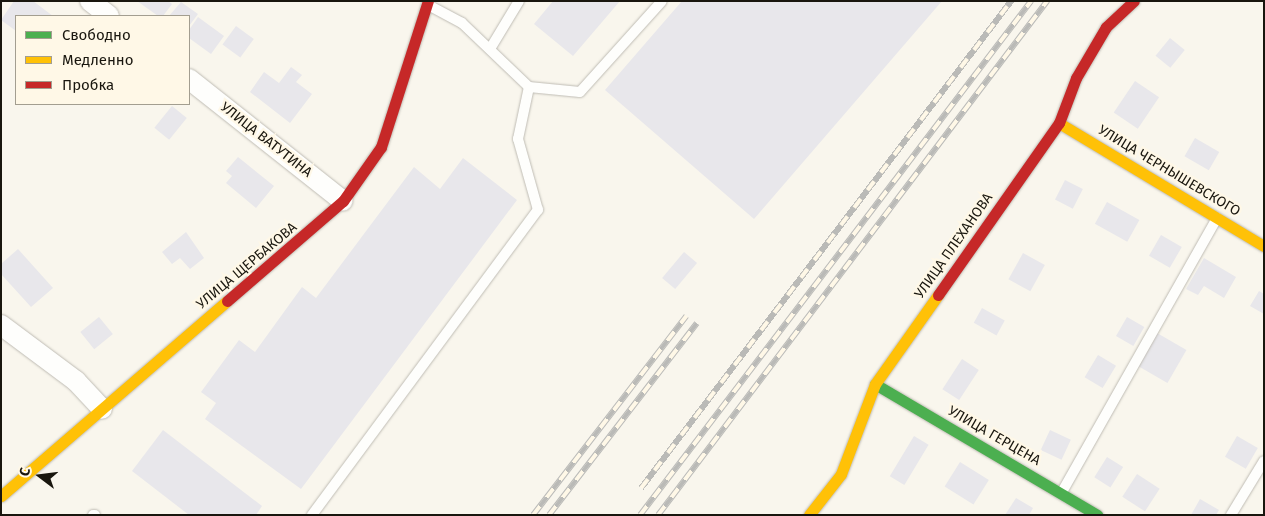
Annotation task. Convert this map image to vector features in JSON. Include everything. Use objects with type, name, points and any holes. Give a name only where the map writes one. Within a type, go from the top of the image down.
[{"type":"street","points":[[90,1],[108,15]]},
{"type":"street","name":"УЛИЦА ПЛЕХАНОВА","points":[[809,515],[841,474],[875,384],[1059,123],[1076,78],[1106,27],[1134,1]]},
{"type":"street","name":"УЛИЦА ЩЕРБАКОВА","points":[[1,496],[344,201],[381,148],[428,3]]},
{"type":"street","name":"УЛИЦА ВАТУТИНА","points":[[190,80],[344,201]]},
{"type":"street","name":"УЛИЦА ЧЕРНЫШЕВСКОГО","points":[[1059,123],[1264,246]]},
{"type":"street","points":[[1,324],[76,381],[102,409]]},
{"type":"street","name":"УЛИЦА ГЕРЦЕНА","points":[[875,384],[1097,515]]},
{"type":"lane","points":[[490,49],[519,1]]},
{"type":"lane","points":[[428,3],[462,23],[529,87],[580,92],[662,1]]},
{"type":"lane","points":[[312,515],[538,210],[518,139],[529,87]]},
{"type":"lane","points":[[1062,493],[1217,217]]},
{"type":"lane","points":[[1231,515],[1264,461]]},
{"type":"building","points":[[14,1],[33,1],[52,15],[15,15],[15,30],[1,20]]},
{"type":"building","points":[[137,1],[168,1],[172,4],[164,15],[157,15]]},
{"type":"building","points":[[553,1],[620,1],[573,56],[534,24]]},
{"type":"building","points":[[682,1],[942,1],[754,219],[605,90]]},
{"type":"building","points":[[181,2],[198,14],[190,25],[190,15],[170,15]]},
{"type":"building","points":[[198,17],[224,36],[211,54],[190,39],[190,29]]},
{"type":"building","points":[[236,26],[254,39],[240,58],[222,45]]},
{"type":"building","points":[[1170,38],[1185,50],[1170,68],[1156,56]]},
{"type":"building","points":[[291,67],[302,75],[296,82],[312,94],[290,123],[250,92],[264,72],[279,83]]},
{"type":"building","points":[[1135,81],[1159,97],[1138,129],[1114,113]]},
{"type":"building","points":[[172,106],[187,118],[169,140],[154,128]]},
{"type":"building","points":[[1195,138],[1219,152],[1209,170],[1184,156]]},
{"type":"building","points":[[238,157],[274,186],[256,208],[226,183],[232,176],[226,171]]},
{"type":"building","points":[[463,158],[517,200],[301,489],[205,419],[216,403],[201,392],[239,340],[255,352],[302,287],[316,298],[414,167],[440,189]]},
{"type":"building","points":[[1065,180],[1083,189],[1073,209],[1055,200]]},
{"type":"building","points":[[1107,202],[1139,220],[1127,242],[1095,224]]},
{"type":"building","points":[[186,232],[204,258],[190,269],[180,258],[172,264],[162,252]]},
{"type":"building","points":[[1161,235],[1182,247],[1170,268],[1149,256]]},
{"type":"building","points":[[18,249],[53,288],[31,307],[1,274],[1,264]]},
{"type":"building","points":[[684,252],[697,263],[675,289],[662,278]]},
{"type":"building","points":[[1023,253],[1045,265],[1030,291],[1008,279]]},
{"type":"building","points":[[1204,258],[1236,277],[1224,298],[1204,286],[1198,295],[1186,289]]},
{"type":"building","points":[[1259,291],[1264,294],[1264,314],[1250,306]]},
{"type":"building","points":[[982,308],[1005,321],[996,335],[974,323]]},
{"type":"building","points":[[99,317],[113,334],[94,349],[80,332]]},
{"type":"building","points":[[1127,317],[1144,327],[1133,346],[1116,336]]},
{"type":"building","points":[[1157,333],[1186,350],[1167,383],[1138,366]]},
{"type":"building","points":[[1098,355],[1116,366],[1103,388],[1085,377]]},
{"type":"building","points":[[962,359],[979,370],[959,400],[942,389]]},
{"type":"building","points":[[163,430],[262,506],[256,515],[189,515],[132,471]]},
{"type":"building","points":[[1050,430],[1071,440],[1062,460],[1041,450]]},
{"type":"building","points":[[914,436],[929,445],[904,485],[890,476]]},
{"type":"building","points":[[1237,436],[1258,448],[1246,469],[1225,457]]},
{"type":"building","points":[[1107,457],[1123,467],[1110,487],[1094,477]]},
{"type":"building","points":[[960,462],[989,480],[973,505],[945,487]]},
{"type":"building","points":[[1137,474],[1160,489],[1145,511],[1122,497]]},
{"type":"building","points":[[1016,498],[1033,508],[1029,515],[1005,515]]},
{"type":"building","points":[[1200,499],[1219,510],[1216,515],[1191,515]]},
{"type":"railway","points":[[641,488],[1011,1]]},
{"type":"railway","points":[[640,515],[1031,1]]},
{"type":"railway","points":[[658,515],[1047,1]]},
{"type":"railway","points":[[533,515],[686,316]]},
{"type":"railway","points":[[549,515],[697,323]]},
{"type":"traffic: fast","points":[[875,384],[1097,515]]},
{"type":"traffic: slow","points":[[1059,123],[1264,246]]},
{"type":"traffic: slow","points":[[809,515],[841,474],[875,384],[938,295]]},
{"type":"traffic: slow","points":[[1,496],[227,301]]},
{"type":"traffic: jam","points":[[227,301],[343,201],[381,147],[428,1]]},
{"type":"traffic: jam","points":[[938,295],[1059,123],[1076,78],[1106,27],[1134,1]]}]
